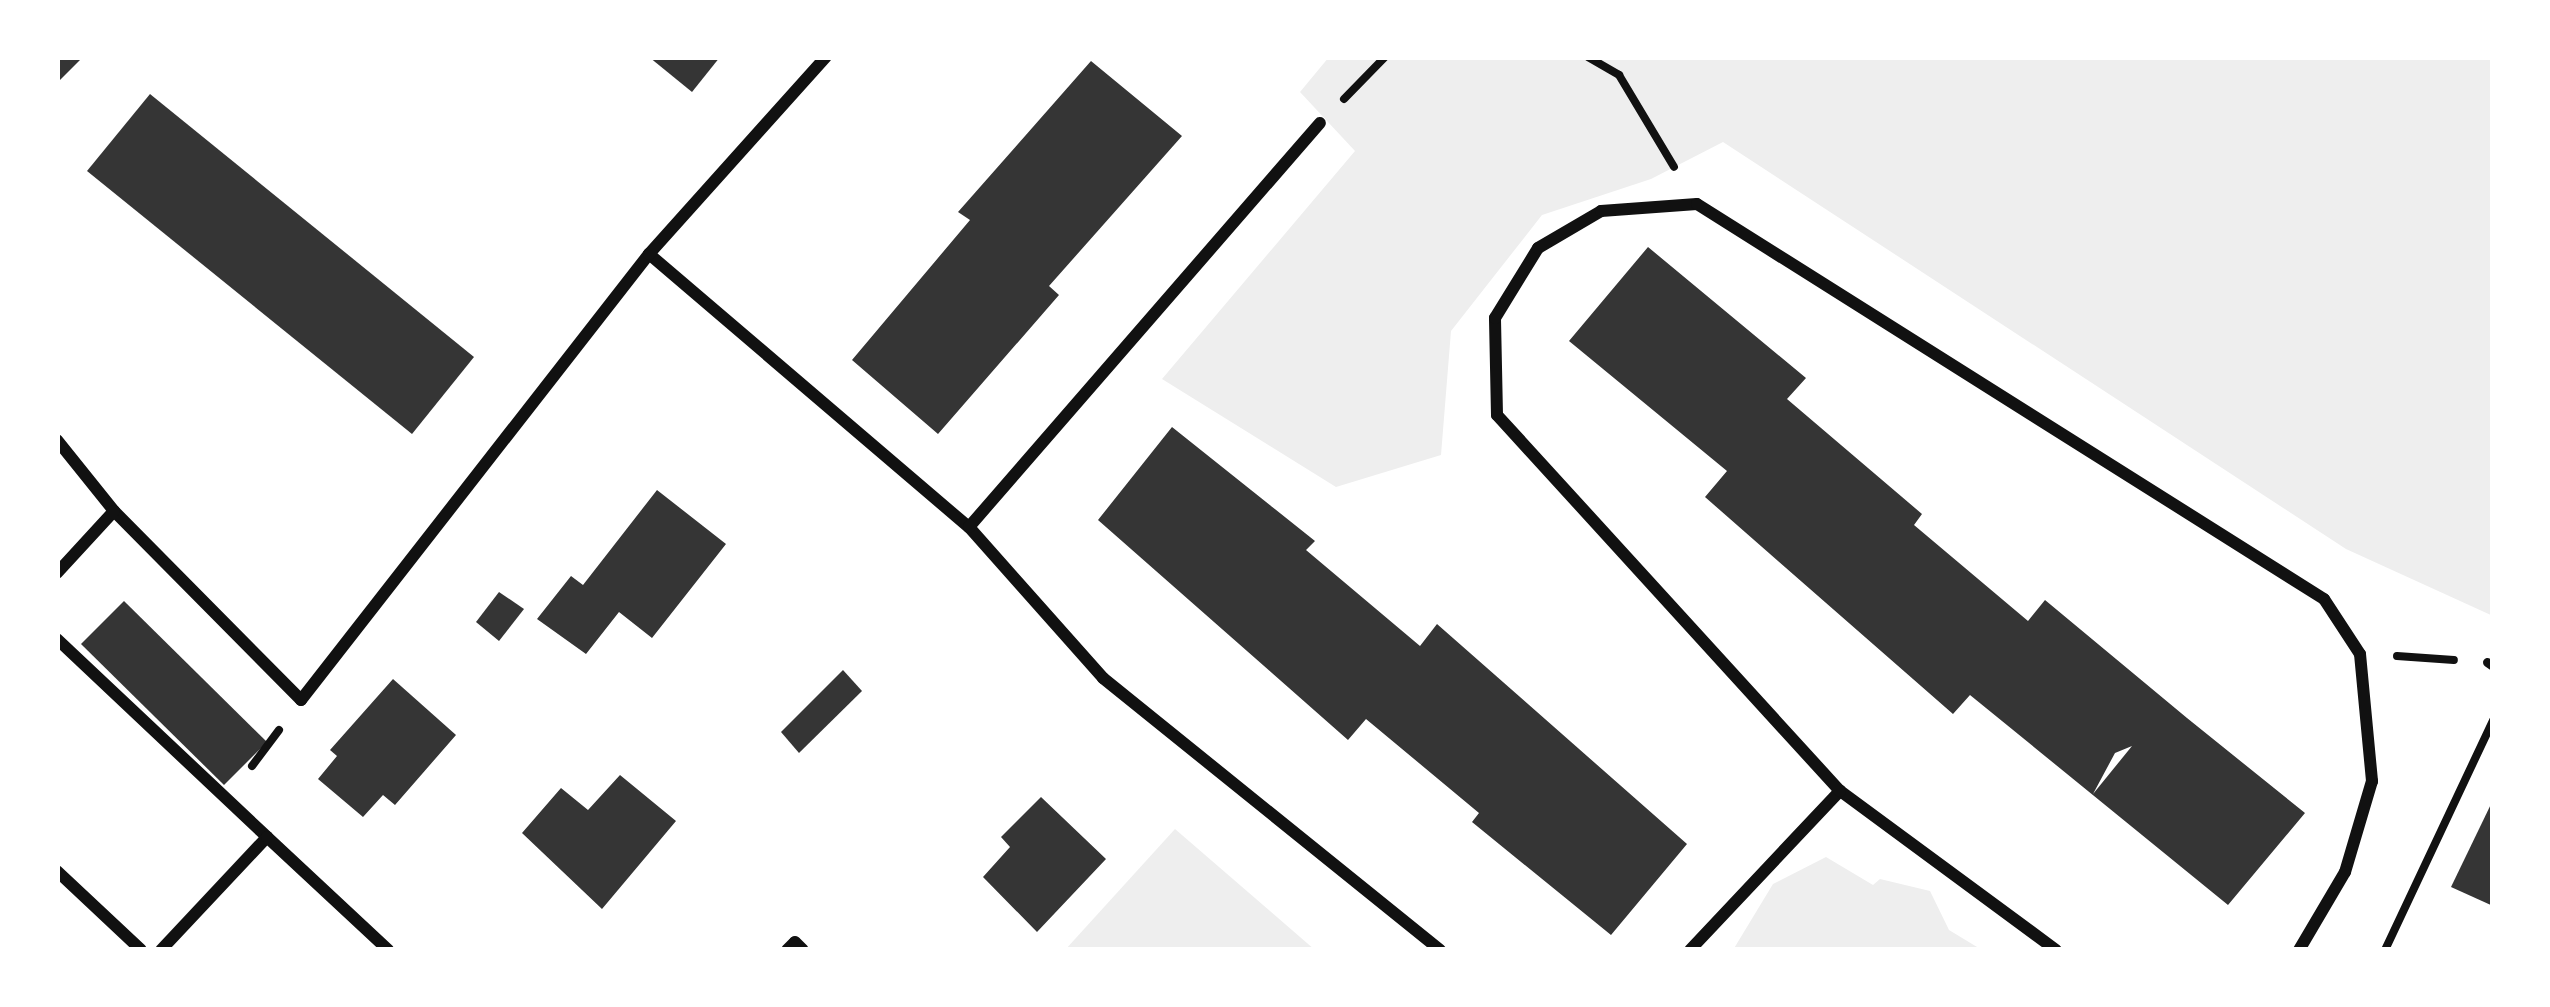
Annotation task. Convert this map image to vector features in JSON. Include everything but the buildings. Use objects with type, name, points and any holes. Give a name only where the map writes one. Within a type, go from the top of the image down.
[{"type":"street","points":[[57,440],[115,511],[302,700],[649,254],[826,57]]},
{"type":"street","points":[[969,527],[1320,123]]},
{"type":"street","points":[[2056,950],[1840,791],[1497,415],[1495,318],[1538,248],[1600,211],[1697,204],[2324,599],[2360,654],[2372,781],[2344,872],[2299,950]]},
{"type":"street","points":[[649,254],[969,527],[1103,678],[1440,950]]},
{"type":"street","points":[[57,573],[115,511]]},
{"type":"street","points":[[57,639],[381,948]]},
{"type":"street","points":[[1690,950],[1840,791]]},
{"type":"street","points":[[161,950],[267,837]]},
{"type":"street","points":[[57,871],[141,950]]},
{"type":"street","points":[[787,950],[795,942],[803,950]]},
{"type":"path","points":[[1320,123],[1385,57]]},
{"type":"path","points":[[1588,57],[1619,75],[1697,204]]},
{"type":"path","points":[[2360,654],[2490,664]]},
{"type":"path","points":[[227,799],[302,700]]},
{"type":"path","points":[[2385,950],[2493,720]]},
{"type":"shaded area","points":[[1329,57],[2493,57],[2493,616],[2346,549],[1723,142],[1651,179],[1542,215],[1451,331],[1441,455],[1336,487],[1162,379],[1355,151],[1300,92]]},
{"type":"shaded area","points":[[1175,829],[1315,950],[1065,950]]},
{"type":"shaded area","points":[[1826,857],[1873,885],[1880,879],[1930,891],[1949,930],[1982,950],[1733,950],[1773,884]]}]
